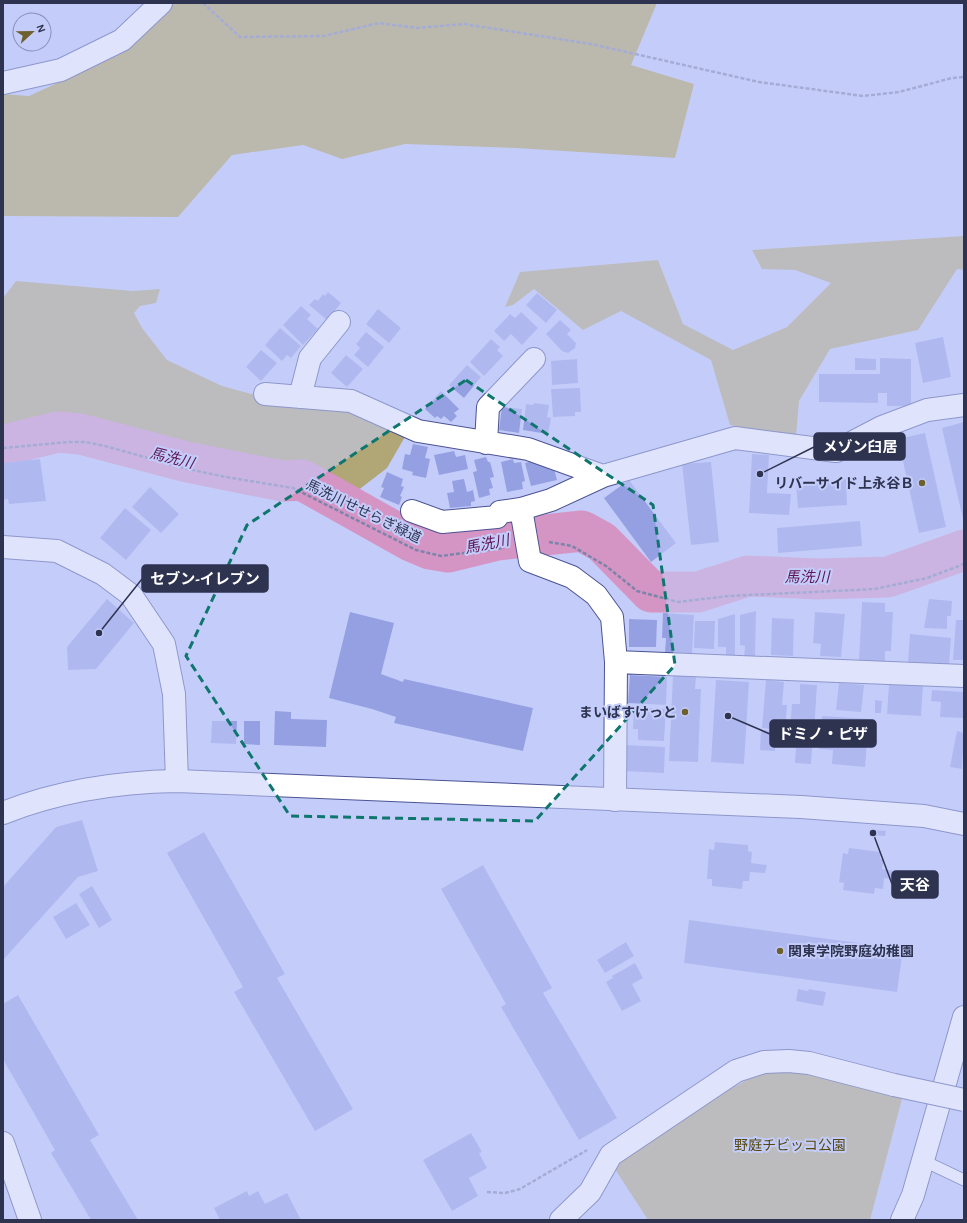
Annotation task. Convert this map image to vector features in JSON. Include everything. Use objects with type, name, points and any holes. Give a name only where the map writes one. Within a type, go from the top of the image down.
[{"type":"street","points":[[3,83],[61,70],[122,40],[161,3]]},
{"type":"street","points":[[300,397],[310,358],[339,322]]},
{"type":"street","points":[[486,443],[488,407],[534,359]]},
{"type":"street","points":[[265,394],[351,401],[418,431],[528,449],[603,476]]},
{"type":"street","points":[[412,511],[442,522],[497,517],[500,512],[521,509],[551,500],[603,476],[735,438],[836,451],[882,427],[927,410],[964,405]]},
{"type":"street","points":[[521,509],[530,561],[572,577],[596,596],[612,617],[616,662],[615,800]]},
{"type":"street","points":[[3,547],[56,551],[103,574],[131,595],[164,644],[174,694],[177,781]]},
{"type":"street","points":[[616,662],[964,676]]},
{"type":"street","points":[[3,813],[59,795],[136,782],[177,781],[801,807],[924,816],[964,824]]},
{"type":"street","points":[[902,1220],[913,1195],[964,1017]]},
{"type":"street","points":[[561,1220],[590,1192],[611,1155],[736,1071],[764,1062],[789,1061],[809,1063],[894,1085],[964,1100]]},
{"type":"street","points":[[3,1143],[30,1220]]},
{"type":"lane","points":[[922,1160],[964,1180]]},
{"type":"path","points":[[203,3],[240,37],[324,36],[379,23],[417,28],[464,24],[591,44],[759,82],[863,96],[899,92],[952,78],[964,78]]},
{"type":"path","name":"馬洗川せせらぎ緑道","points":[[3,448],[85,442],[188,469],[293,488],[416,550],[441,556],[454,556],[543,541],[572,546],[606,566],[637,591],[678,602],[729,596],[874,589],[927,578],[964,564]]},
{"type":"path","points":[[486,1192],[506,1193],[520,1189],[593,1147]]},
{"type":"highlighted area","points":[[466,380],[653,505],[675,665],[535,821],[290,816],[186,656],[247,525]]},
{"type":"green space","points":[[964,236],[964,270],[957,269],[918,330],[830,349],[799,401],[796,436],[730,425],[711,360],[621,311],[583,330],[534,289],[513,305],[505,307],[520,272],[658,260],[683,324],[733,350],[787,327],[831,283],[795,270],[762,269],[752,250]]},
{"type":"green space","points":[[16,281],[133,291],[160,289],[156,303],[140,306],[134,313],[142,328],[167,360],[222,386],[303,408],[348,409],[406,435],[387,468],[348,498],[291,462],[253,466],[65,423],[3,437],[3,298]]},
{"type":"green space","name":"野庭チビッコ公園","points":[[771,1069],[797,1069],[903,1095],[870,1220],[648,1220],[613,1166],[710,1101],[750,1078]]},
{"type":"shaded area","points":[[171,3],[657,3],[631,65],[694,84],[675,158],[516,148],[405,144],[342,159],[303,145],[232,155],[178,217],[3,216],[3,94],[29,96],[120,54]]},
{"type":"building","points":[[328,292],[341,303],[327,320],[309,305],[315,299],[318,301],[323,294],[325,296]]},
{"type":"building","points":[[537,293],[557,310],[546,323],[526,305]]},
{"type":"building","points":[[301,306],[311,315],[307,319],[318,329],[303,345],[283,325]]},
{"type":"building","points":[[378,309],[401,328],[389,343],[366,324]]},
{"type":"building","points":[[521,312],[538,328],[522,345],[511,334],[504,341],[494,331],[510,314],[515,318]]},
{"type":"building","points":[[560,320],[571,330],[567,334],[576,343],[575,348],[568,353],[562,351],[546,334]]},
{"type":"building","points":[[280,328],[301,346],[291,358],[287,355],[282,361],[265,345]]},
{"type":"building","points":[[366,332],[384,347],[368,367],[354,355],[360,348],[356,344]]},
{"type":"building","points":[[943,337],[951,377],[923,383],[915,343]]},
{"type":"building","points":[[491,339],[500,347],[497,350],[503,356],[484,376],[470,362]]},
{"type":"building","points":[[261,350],[277,363],[261,381],[246,367]]},
{"type":"building","points":[[346,355],[363,369],[347,387],[331,373]]},
{"type":"building","points":[[855,358],[876,359],[876,370],[855,370]]},
{"type":"building","points":[[880,358],[911,359],[911,406],[887,406],[887,393],[878,393],[878,403],[819,402],[819,374],[880,374]]},
{"type":"building","points":[[577,359],[578,383],[552,385],[551,361]]},
{"type":"building","points":[[467,365],[481,377],[464,398],[449,385]]},
{"type":"building","points":[[580,388],[581,412],[575,412],[575,416],[553,417],[551,389]]},
{"type":"building","points":[[441,391],[459,409],[454,413],[457,416],[451,422],[444,416],[441,419],[437,416],[435,418],[425,409]]},
{"type":"building","points":[[534,403],[549,405],[547,417],[551,418],[548,434],[523,430],[526,404],[533,405]]},
{"type":"building","points":[[502,407],[522,409],[519,433],[499,430]]},
{"type":"building","points":[[964,422],[964,519],[963,519],[942,428]]},
{"type":"building","name":"リバーサイド上永谷Ｂ","points":[[925,433],[946,527],[919,533],[898,439]]},
{"type":"building","points":[[413,444],[428,447],[425,458],[430,459],[426,478],[412,475],[413,472],[402,469],[405,454],[410,455]]},
{"type":"building","points":[[454,451],[456,457],[465,455],[468,469],[439,475],[434,455]]},
{"type":"building","points":[[752,454],[769,455],[767,493],[791,494],[789,515],[749,513]]},
{"type":"building","points":[[486,457],[488,462],[490,462],[494,477],[490,478],[493,488],[489,489],[490,495],[479,498],[473,472],[477,471],[474,460]]},
{"type":"building","points":[[40,459],[46,501],[9,504],[8,499],[3,500],[3,463]]},
{"type":"building","points":[[513,459],[514,463],[521,462],[525,481],[522,482],[523,489],[507,492],[501,462]]},
{"type":"building","points":[[541,459],[548,463],[550,470],[554,469],[557,480],[531,486],[525,463]]},
{"type":"building","points":[[711,462],[719,542],[691,545],[682,464]]},
{"type":"building","points":[[387,472],[403,479],[401,486],[404,487],[400,496],[402,497],[399,505],[380,497],[384,488],[381,487]]},
{"type":"building","points":[[464,479],[467,492],[473,490],[475,501],[471,502],[471,506],[450,508],[447,493],[454,492],[452,481]]},
{"type":"building","points":[[846,479],[847,505],[798,508],[796,483]]},
{"type":"building","points":[[629,480],[676,543],[651,562],[604,498]]},
{"type":"building","points":[[150,487],[179,514],[161,533],[132,507]]},
{"type":"building","points":[[125,508],[151,530],[126,560],[100,538]]},
{"type":"building","points":[[860,521],[862,546],[778,553],[777,528]]},
{"type":"building","points":[[107,599],[134,623],[96,669],[68,670],[67,647]]},
{"type":"building","points":[[929,599],[952,601],[951,616],[947,616],[947,629],[924,628]]},
{"type":"building","points":[[862,602],[885,603],[885,612],[893,612],[891,651],[885,651],[885,662],[859,660]]},
{"type":"building","points":[[756,611],[755,657],[744,658],[745,646],[740,645],[740,615]]},
{"type":"building","points":[[350,612],[394,623],[381,674],[403,682],[404,679],[533,708],[523,751],[394,723],[396,717],[329,698]]},
{"type":"building","points":[[815,612],[845,614],[841,657],[820,656],[821,644],[813,643]]},
{"type":"building","points":[[663,613],[694,615],[692,654],[665,653],[666,638],[662,638]]},
{"type":"building","points":[[735,614],[735,655],[726,655],[726,647],[718,647],[718,619]]},
{"type":"building","points":[[772,618],[794,619],[793,656],[771,655]]},
{"type":"building","points":[[629,619],[657,620],[656,647],[629,647]]},
{"type":"building","points":[[956,620],[964,620],[964,660],[953,660]]},
{"type":"building","points":[[695,621],[715,621],[714,649],[694,648]]},
{"type":"building","points":[[910,634],[951,638],[949,666],[908,663]]},
{"type":"building","points":[[630,675],[667,677],[666,705],[628,703]]},
{"type":"building","points":[[673,675],[696,676],[695,689],[701,689],[698,762],[669,761]]},
{"type":"building","points":[[716,680],[749,682],[744,764],[711,762]]},
{"type":"building","points":[[766,680],[784,682],[782,705],[787,705],[785,731],[762,728]]},
{"type":"building","points":[[839,683],[864,685],[861,712],[836,710]]},
{"type":"building","points":[[800,684],[817,685],[814,731],[790,729],[792,704],[800,704]]},
{"type":"building","points":[[889,685],[923,686],[921,716],[887,714]]},
{"type":"building","points":[[932,690],[964,692],[964,718],[940,717],[941,702],[931,701]]},
{"type":"building","points":[[875,700],[882,701],[881,713],[875,713]]},
{"type":"building","points":[[634,707],[666,709],[664,741],[638,740],[638,729],[633,729]]},
{"type":"building","points":[[275,711],[291,712],[291,719],[327,720],[326,747],[274,745]]},
{"type":"building","points":[[822,716],[869,719],[865,767],[832,764],[833,750],[819,749]]},
{"type":"building","points":[[212,721],[237,721],[236,744],[211,743]]},
{"type":"building","points":[[244,721],[260,721],[260,745],[244,744]]},
{"type":"building","points":[[761,730],[813,734],[811,764],[795,763],[796,747],[775,746],[775,751],[760,750]]},
{"type":"building","points":[[957,731],[964,733],[962,769],[950,767]]},
{"type":"building","points":[[626,745],[665,747],[664,773],[625,771]]},
{"type":"building","points":[[82,820],[98,871],[78,877],[3,960],[3,887],[56,827]]},
{"type":"building","points":[[872,830],[886,831],[885,836],[872,835]]},
{"type":"building","points":[[204,832],[285,974],[277,978],[353,1109],[315,1131],[234,992],[243,987],[167,853]]},
{"type":"building","points":[[715,842],[748,845],[748,851],[752,852],[751,863],[767,865],[765,873],[750,872],[749,881],[743,881],[742,889],[712,886],[712,879],[707,879],[709,849],[714,850]]},
{"type":"building","points":[[849,848],[881,852],[880,859],[884,859],[882,869],[901,872],[900,880],[884,878],[883,889],[875,888],[874,894],[843,890],[844,883],[839,882],[843,853],[848,854]]},
{"type":"building","points":[[483,865],[552,988],[543,993],[617,1118],[579,1140],[501,1007],[506,1004],[441,889]]},
{"type":"building","points":[[92,886],[112,920],[99,928],[79,894]]},
{"type":"building","points":[[76,903],[90,925],[66,939],[53,917]]},
{"type":"building","points":[[689,920],[903,949],[897,992],[684,963]]},
{"type":"building","points":[[626,942],[634,956],[605,973],[597,960]]},
{"type":"building","points":[[635,963],[643,978],[632,984],[641,1001],[622,1011],[606,982],[613,978],[612,976]]},
{"type":"building","points":[[798,989],[826,992],[823,1006],[796,1001]]},
{"type":"building","points":[[18,995],[99,1135],[90,1140],[138,1220],[91,1220],[51,1153],[55,1150],[3,1059],[3,1004]]},
{"type":"building","points":[[471,1133],[482,1152],[479,1153],[487,1168],[469,1178],[478,1196],[452,1211],[423,1160]]},
{"type":"building","points":[[247,1191],[249,1196],[258,1191],[265,1204],[287,1193],[301,1220],[220,1220],[214,1208]]},
{"type":"waterway","name":"馬洗川","points":[[3,444],[9,444],[58,432],[80,434],[187,462],[282,481],[302,480],[411,541],[430,549],[448,552],[497,540],[582,531],[602,542],[651,592],[698,592],[748,576],[818,579],[888,577],[964,550]]},
{"type":"place","name":"メゾン臼居","points":[[760,474]]},
{"type":"place","name":"リバーサイド上永谷Ｂ","points":[[922,483]]},
{"type":"place","name":"セブン-イレブン","points":[[99,633]]},
{"type":"place","name":"まいばすけっと","points":[[685,712]]},
{"type":"place","name":"ドミノ・ピザ","points":[[728,716]]},
{"type":"place","name":"天谷","points":[[873,833]]},
{"type":"place","name":"関東学院野庭幼稚園","points":[[780,951]]}]
